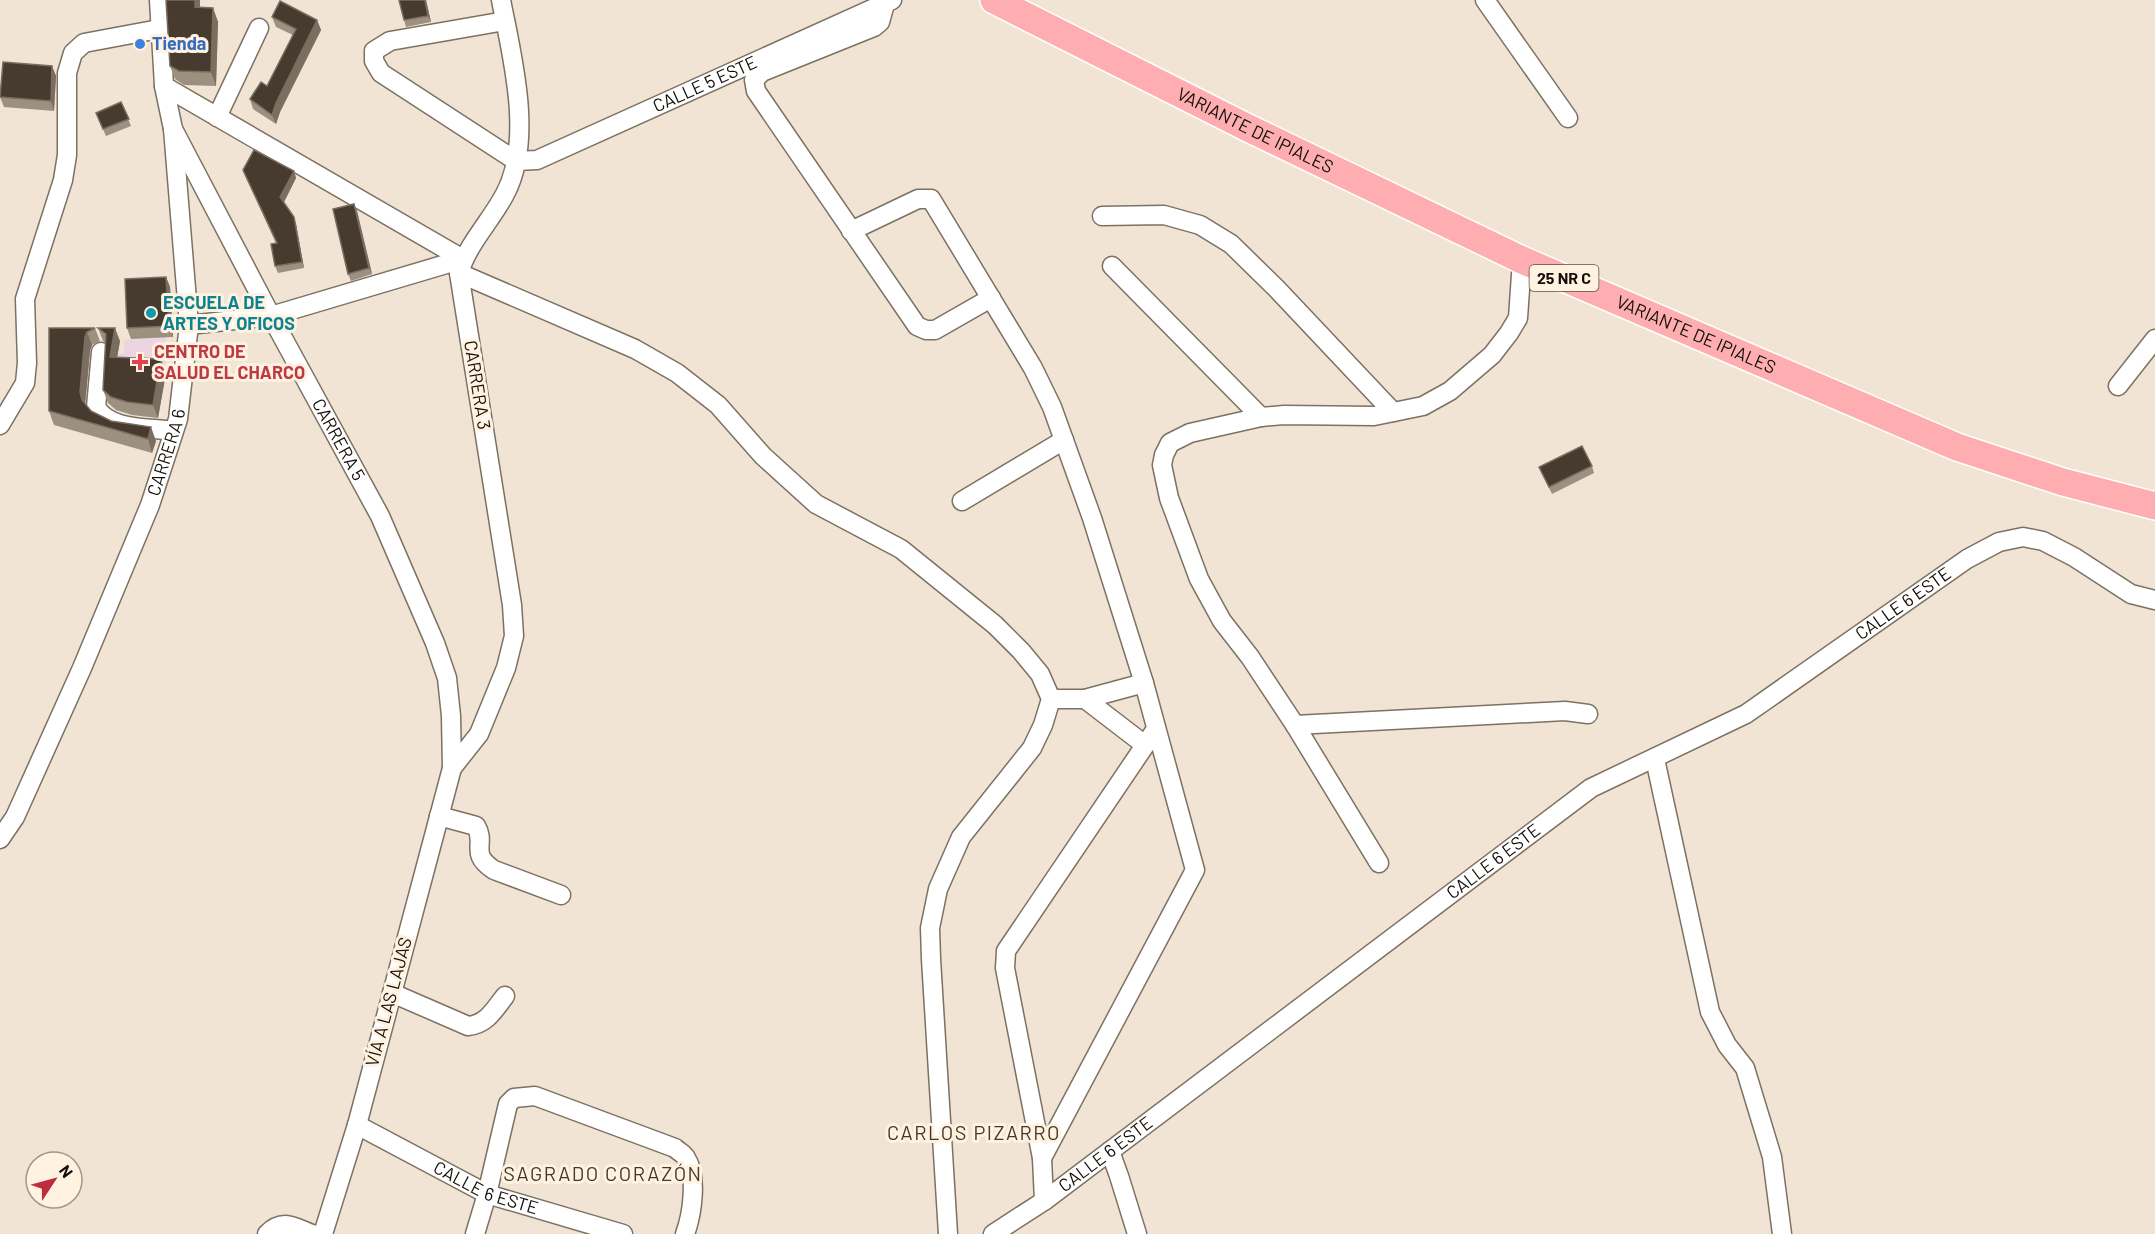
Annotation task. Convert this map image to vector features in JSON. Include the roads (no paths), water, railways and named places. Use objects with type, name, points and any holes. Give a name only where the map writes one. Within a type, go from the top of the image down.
[{"type":"highway","name":"VARIANTE DE IPIALES","points":[[994,0],[1248,128],[1522,260],[1957,447],[2063,482],[2155,506]]},
{"type":"street","name":"CARRERA 6","points":[[0,839],[15,817],[82,668],[150,505],[178,419],[189,325],[173,129],[164,86],[159,0]]},
{"type":"street","points":[[189,325],[271,316],[461,266],[506,192],[516,161],[519,133],[518,86],[501,0]]},
{"type":"street","points":[[1485,0],[1568,118]]},
{"type":"street","points":[[889,2],[880,22],[874,27],[762,72],[754,80],[756,91],[917,326],[926,330],[935,330],[991,298]]},
{"type":"street","name":"CALLE 5 ESTE","points":[[516,161],[537,160],[889,2]]},
{"type":"street","points":[[505,21],[390,41],[374,51],[374,61],[381,73],[516,161]]},
{"type":"street","points":[[217,117],[259,28]]},
{"type":"street","points":[[0,425],[25,383],[27,363],[25,299],[63,180],[67,155],[67,73],[73,53],[84,43],[159,29]]},
{"type":"street","points":[[164,86],[461,266],[635,349],[677,373],[718,405],[763,456],[816,504],[901,549],[995,625],[1040,674],[1051,699],[1043,726],[1032,748],[961,837],[938,889],[930,928],[948,1234]]},
{"type":"street","name":"CARRERA 5","points":[[173,129],[380,516],[435,643],[447,678],[451,716],[452,768]]},
{"type":"street","points":[[851,231],[918,198],[931,199],[1033,368],[1052,407],[1092,518],[1144,683],[1195,870],[1042,1158]]},
{"type":"street","points":[[1102,216],[1164,215],[1200,225],[1231,244],[1276,288],[1393,412]]},
{"type":"street","points":[[1379,863],[1295,725],[1250,657],[1222,621],[1199,579],[1169,498],[1162,465],[1164,455],[1170,443],[1190,434],[1261,417],[1374,416],[1423,406],[1450,391],[1492,356],[1509,333],[1518,318],[1522,260]]},
{"type":"street","name":"CARRERA 3","points":[[452,768],[479,734],[506,668],[514,636],[512,605],[461,266]]},
{"type":"street","points":[[1112,266],[1261,417]]},
{"type":"street","points":[[2118,386],[2155,339]]},
{"type":"street","points":[[101,352],[96,406],[107,420],[114,423],[173,431]]},
{"type":"street","points":[[962,501],[1064,440]]},
{"type":"street","name":"CALLE 6 ESTE","points":[[993,1234],[1044,1201],[1591,788],[1746,714],[1967,559],[1999,542],[2023,537],[2043,541],[2074,557],[2131,594],[2155,600]]},
{"type":"street","points":[[1051,699],[1085,699],[1144,683]]},
{"type":"street","points":[[1085,699],[1145,745]]},
{"type":"street","points":[[1295,725],[1565,711],[1588,714]]},
{"type":"street","points":[[1044,1201],[1042,1158],[1005,968],[1006,951],[1156,729]]},
{"type":"street","points":[[1655,759],[1710,1012],[1727,1046],[1745,1068],[1772,1157],[1782,1234]]},
{"type":"street","name":"VÍA A LAS LAJAS","points":[[323,1234],[357,1125],[452,768]]},
{"type":"street","points":[[439,816],[476,826],[479,835],[479,855],[486,866],[561,896]]},
{"type":"street","points":[[392,993],[468,1026],[478,1025],[485,1021],[505,996]]},
{"type":"street","points":[[475,1234],[508,1104],[514,1098],[535,1096],[675,1148],[686,1158],[691,1173],[692,1212],[686,1234]]},
{"type":"street","name":"CALLE 6 ESTE","points":[[357,1125],[487,1194],[623,1234]]},
{"type":"street","points":[[1110,1151],[1137,1234]]},
{"type":"street","points":[[267,1234],[280,1224],[312,1234]]},
{"type":"place","name":"Tienda","points":[[140,44]]},
{"type":"place","name":"ESCUELA DE ARTES Y OFICOS","points":[[151,313]]},
{"type":"place","name":"CENTRO DE SALUD EL CHARCO","points":[[140,362]]},
{"type":"district","name":"CARLOS PIZARRO","points":[[974,1133]]},
{"type":"district","name":"SAGRADO CORAZÓN","points":[[603,1174]]}]
